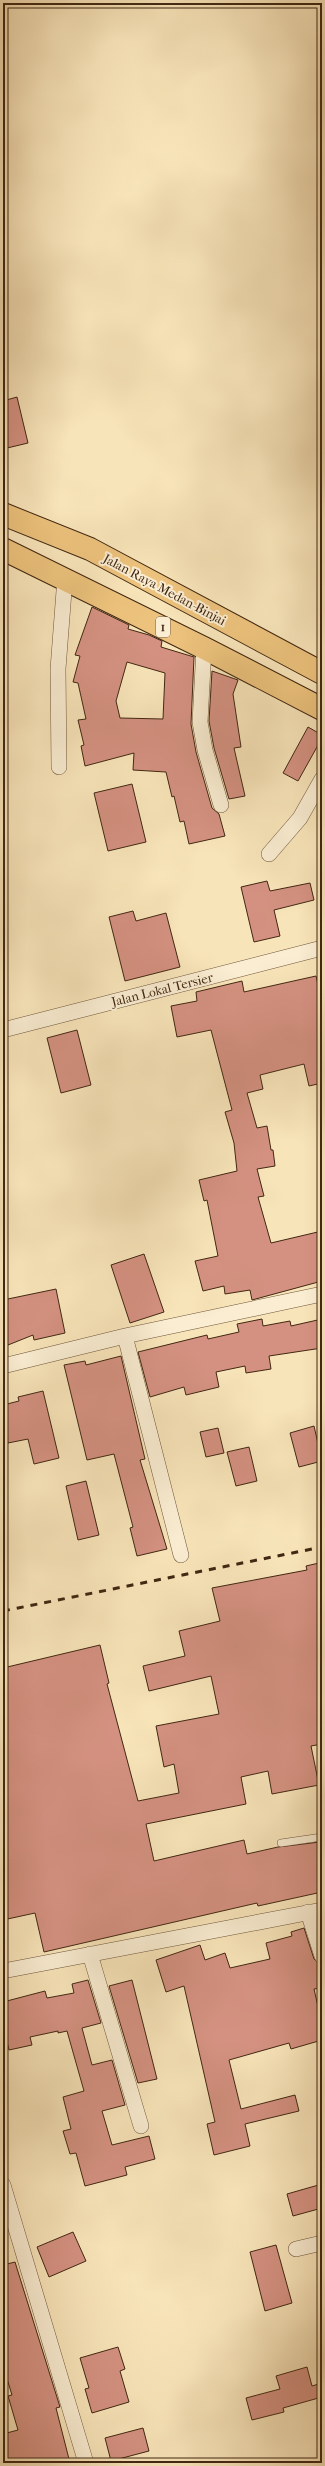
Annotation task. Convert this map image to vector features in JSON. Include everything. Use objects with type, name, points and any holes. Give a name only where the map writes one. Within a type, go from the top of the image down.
[{"type":"main road","name":"Jalan Raya Medan-Binjai","points":[[3,514],[90,549],[322,673]]},
{"type":"main road","name":"1","points":[[3,549],[65,578],[322,709]]},
{"type":"street","points":[[58,767],[58,669],[65,578]]},
{"type":"street","points":[[204,648],[200,722],[205,750],[221,805]]},
{"type":"street","points":[[270,854],[300,818],[322,779]]},
{"type":"street","name":"Jalan Lokal Tersier","points":[[3,1030],[322,948]]},
{"type":"street","points":[[3,1366],[126,1336],[322,1294]]},
{"type":"street","points":[[126,1336],[181,1555]]},
{"type":"street","points":[[3,1971],[315,1911],[322,1956]]},
{"type":"street","points":[[90,1954],[141,2126]]},
{"type":"street","points":[[3,2185],[86,2463]]},
{"type":"street","points":[[296,2249],[322,2243]]},
{"type":"lane","points":[[281,1843],[322,1837]]},
{"type":"building","points":[[17,397],[28,443],[3,449],[3,401]]},
{"type":"building","points":[[92,607],[129,625],[128,629],[149,635],[162,641],[161,647],[194,657],[191,724],[196,752],[212,808],[219,814],[225,836],[189,844],[184,821],[180,822],[174,796],[172,797],[166,772],[133,770],[134,753],[85,766],[81,746],[84,745],[78,720],[86,719],[78,683],[73,682],[80,656],[75,655]],"holes":[[[127,662],[165,673],[163,719],[120,718],[116,701]]]},
{"type":"building","points":[[212,671],[238,680],[233,694],[241,747],[234,748],[245,796],[229,799],[214,748],[209,721]]},
{"type":"building","points":[[308,727],[322,735],[322,738],[298,781],[283,773]]},
{"type":"building","points":[[132,784],[146,842],[108,851],[94,793]]},
{"type":"building","points":[[267,881],[270,891],[310,883],[314,900],[274,910],[280,936],[254,942],[241,887]]},
{"type":"building","points":[[133,911],[136,921],[166,913],[180,967],[125,981],[109,917]]},
{"type":"building","points":[[316,976],[322,1001],[322,1083],[309,1086],[304,1064],[260,1075],[263,1089],[247,1093],[257,1128],[267,1126],[271,1150],[273,1150],[275,1166],[257,1169],[264,1196],[258,1197],[271,1243],[322,1231],[322,1281],[252,1300],[250,1290],[225,1294],[224,1286],[203,1291],[195,1261],[218,1256],[207,1200],[204,1201],[199,1180],[237,1171],[234,1143],[225,1112],[232,1110],[211,1030],[177,1037],[171,1006],[197,1001],[196,992],[242,981],[244,992]]},
{"type":"building","points":[[77,1030],[91,1085],[61,1093],[47,1038]]},
{"type":"building","points":[[144,1254],[164,1312],[130,1323],[111,1265]]},
{"type":"building","points":[[56,1289],[65,1333],[34,1340],[33,1335],[3,1347],[3,1300]]},
{"type":"building","points":[[262,1319],[263,1326],[290,1321],[291,1326],[322,1319],[322,1348],[269,1356],[271,1369],[246,1373],[245,1366],[216,1372],[219,1387],[186,1395],[184,1387],[150,1397],[138,1352],[207,1335],[208,1339],[239,1332],[237,1324]]},
{"type":"building","points":[[121,1356],[145,1459],[140,1460],[167,1549],[137,1556],[130,1528],[133,1527],[114,1454],[87,1460],[64,1365],[85,1361],[86,1365]]},
{"type":"building","points":[[43,1391],[59,1458],[34,1464],[28,1439],[8,1443],[3,1421],[3,1405],[19,1401],[18,1397]]},
{"type":"building","points":[[314,1426],[322,1461],[299,1467],[290,1433]]},
{"type":"building","points":[[218,1428],[224,1453],[206,1457],[200,1432]]},
{"type":"building","points":[[249,1447],[257,1481],[236,1486],[227,1452]]},
{"type":"building","points":[[86,1481],[99,1535],[78,1540],[66,1486]]},
{"type":"building","points":[[319,1563],[322,1574],[322,1744],[311,1746],[319,1785],[272,1794],[268,1771],[241,1777],[246,1804],[146,1824],[154,1861],[244,1840],[247,1854],[278,1847],[320,1842],[322,1892],[258,1906],[257,1903],[44,1952],[35,1913],[3,1920],[3,1668],[100,1645],[109,1683],[107,1684],[138,1801],[179,1793],[174,1764],[164,1767],[156,1726],[219,1714],[211,1676],[149,1691],[143,1666],[185,1656],[179,1631],[220,1621],[212,1588],[307,1570],[306,1566]]},
{"type":"building","points":[[304,1928],[314,1959],[322,1965],[322,1988],[314,1989],[322,2024],[322,2040],[291,2049],[289,2043],[229,2060],[241,2109],[295,2095],[299,2111],[245,2124],[250,2146],[214,2155],[207,2124],[215,2122],[184,1986],[166,1992],[156,1960],[200,1945],[205,1960],[225,1953],[230,1968],[270,1959],[266,1943],[292,1936],[291,1932]]},
{"type":"building","points":[[88,1980],[101,2023],[82,2028],[92,2065],[112,2060],[125,2105],[102,2111],[112,2145],[149,2136],[155,2159],[125,2167],[127,2175],[85,2186],[76,2153],[70,2154],[63,2131],[71,2129],[63,2097],[84,2091],[67,2031],[58,2033],[58,2031],[30,2037],[32,2045],[9,2050],[3,2025],[3,2002],[45,1991],[47,1998],[74,1993],[72,1984]]},
{"type":"building","points":[[132,1980],[157,2079],[138,2083],[109,1986]]},
{"type":"building","points":[[322,2184],[322,2208],[293,2216],[287,2194]]},
{"type":"building","points":[[73,2232],[86,2261],[49,2277],[37,2247]]},
{"type":"building","points":[[276,2245],[292,2303],[265,2311],[250,2252]]},
{"type":"building","points":[[15,2262],[60,2407],[56,2408],[70,2463],[3,2463],[3,2434],[18,2430],[8,2396],[12,2395],[3,2366],[3,2265]]},
{"type":"building","points":[[118,2347],[125,2369],[120,2371],[129,2402],[92,2413],[85,2389],[89,2388],[80,2358]]},
{"type":"building","points":[[307,2367],[312,2386],[322,2383],[322,2397],[283,2408],[284,2412],[252,2420],[246,2398],[280,2389],[276,2376]]},
{"type":"building","points":[[143,2428],[149,2451],[111,2461],[105,2438]]},
{"type":"railway","points":[[3,1611],[322,1547]]}]
